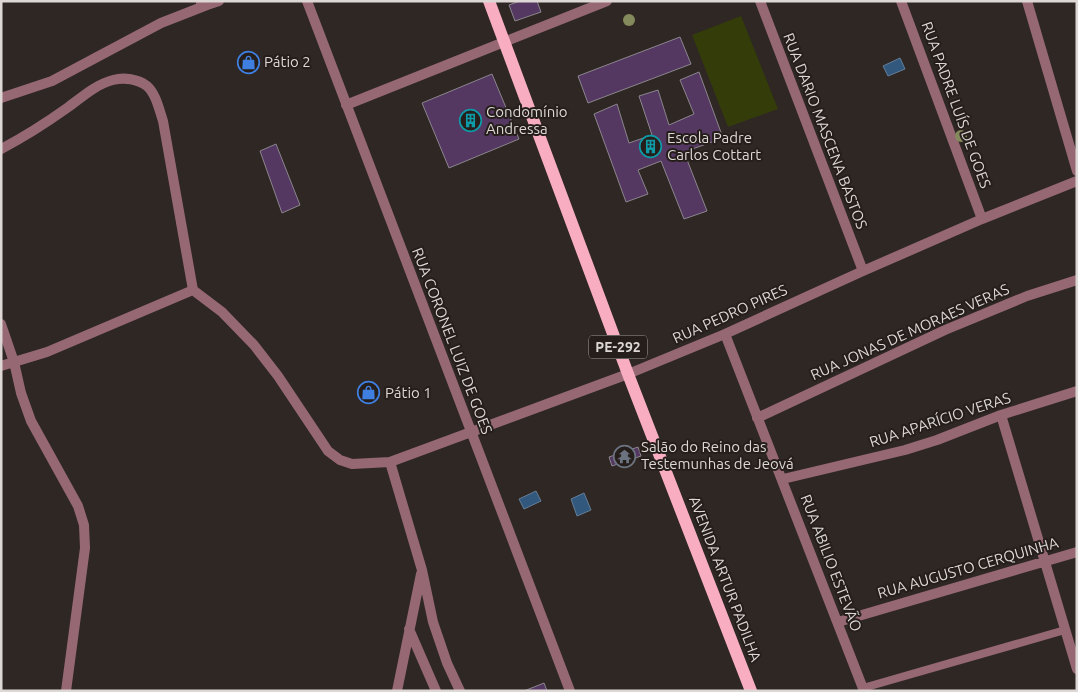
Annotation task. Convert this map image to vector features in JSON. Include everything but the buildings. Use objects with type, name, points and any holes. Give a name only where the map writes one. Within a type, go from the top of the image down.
[{"type":"main road","name":"AVENIDA ARTUR PADILHA","points":[[489,1],[628,374],[751,691]]},
{"type":"street","points":[[1,98],[52,81],[202,3],[219,1]]},
{"type":"street","name":"RUA CORONEL LUIZ DE GOES","points":[[307,1],[570,691]]},
{"type":"street","points":[[346,105],[607,1]]},
{"type":"street","name":"RUA DARIO MASCENA BASTOS","points":[[760,1],[862,271]]},
{"type":"street","name":"RUA PADRE LUÍS DE GOES","points":[[901,1],[982,219]]},
{"type":"street","points":[[1027,1],[1077,171]]},
{"type":"street","points":[[1,149],[46,122],[98,86],[112,80],[124,78],[138,81],[147,86],[156,100],[163,121],[193,290],[47,352],[1,366]]},
{"type":"street","name":"RUA PEDRO PIRES","points":[[193,290],[222,312],[254,345],[304,414],[324,447],[340,460],[352,464],[390,462],[628,374],[725,334],[862,271],[982,219],[1077,181]]},
{"type":"street","name":"RUA JONAS DE MORAES VERAS","points":[[757,418],[945,330],[1027,296],[1077,280]]},
{"type":"street","points":[[1,324],[31,421],[73,497],[84,525],[85,548],[66,691]]},
{"type":"street","name":"RUA ABILIO ESTEVÃO","points":[[725,334],[863,689]]},
{"type":"street","name":"RUA APARÍCIO VERAS","points":[[782,479],[905,450],[937,440],[1001,415],[1077,391]]},
{"type":"street","points":[[1001,415],[1077,669]]},
{"type":"street","points":[[390,462],[422,570],[433,622],[447,663],[460,691]]},
{"type":"street","name":"RUA AUGUSTO CERQUINHA","points":[[838,622],[1077,552]]},
{"type":"street","points":[[396,691],[422,570]]},
{"type":"street","points":[[409,629],[436,691]]},
{"type":"lane","points":[[863,689],[1065,630]]},
{"type":"green space","points":[[741,16],[778,109],[728,127],[692,35]]},
{"type":"water","points":[[900,58],[905,69],[888,76],[883,66]]},
{"type":"water","points":[[536,491],[541,501],[524,509],[519,499]]},
{"type":"water","points":[[584,493],[591,510],[577,516],[571,499]]},
{"type":"place","name":"Pátio 2","points":[[248,62]]},
{"type":"place","name":"Condomínio Andressa","points":[[470,121]]},
{"type":"place","name":"Escola Padre Carlos Cottart","points":[[651,147]]},
{"type":"place","name":"Pátio 1","points":[[369,393]]},
{"type":"place","name":"Salão do Reino das Testemunhas de Jeová","points":[[625,456]]}]
